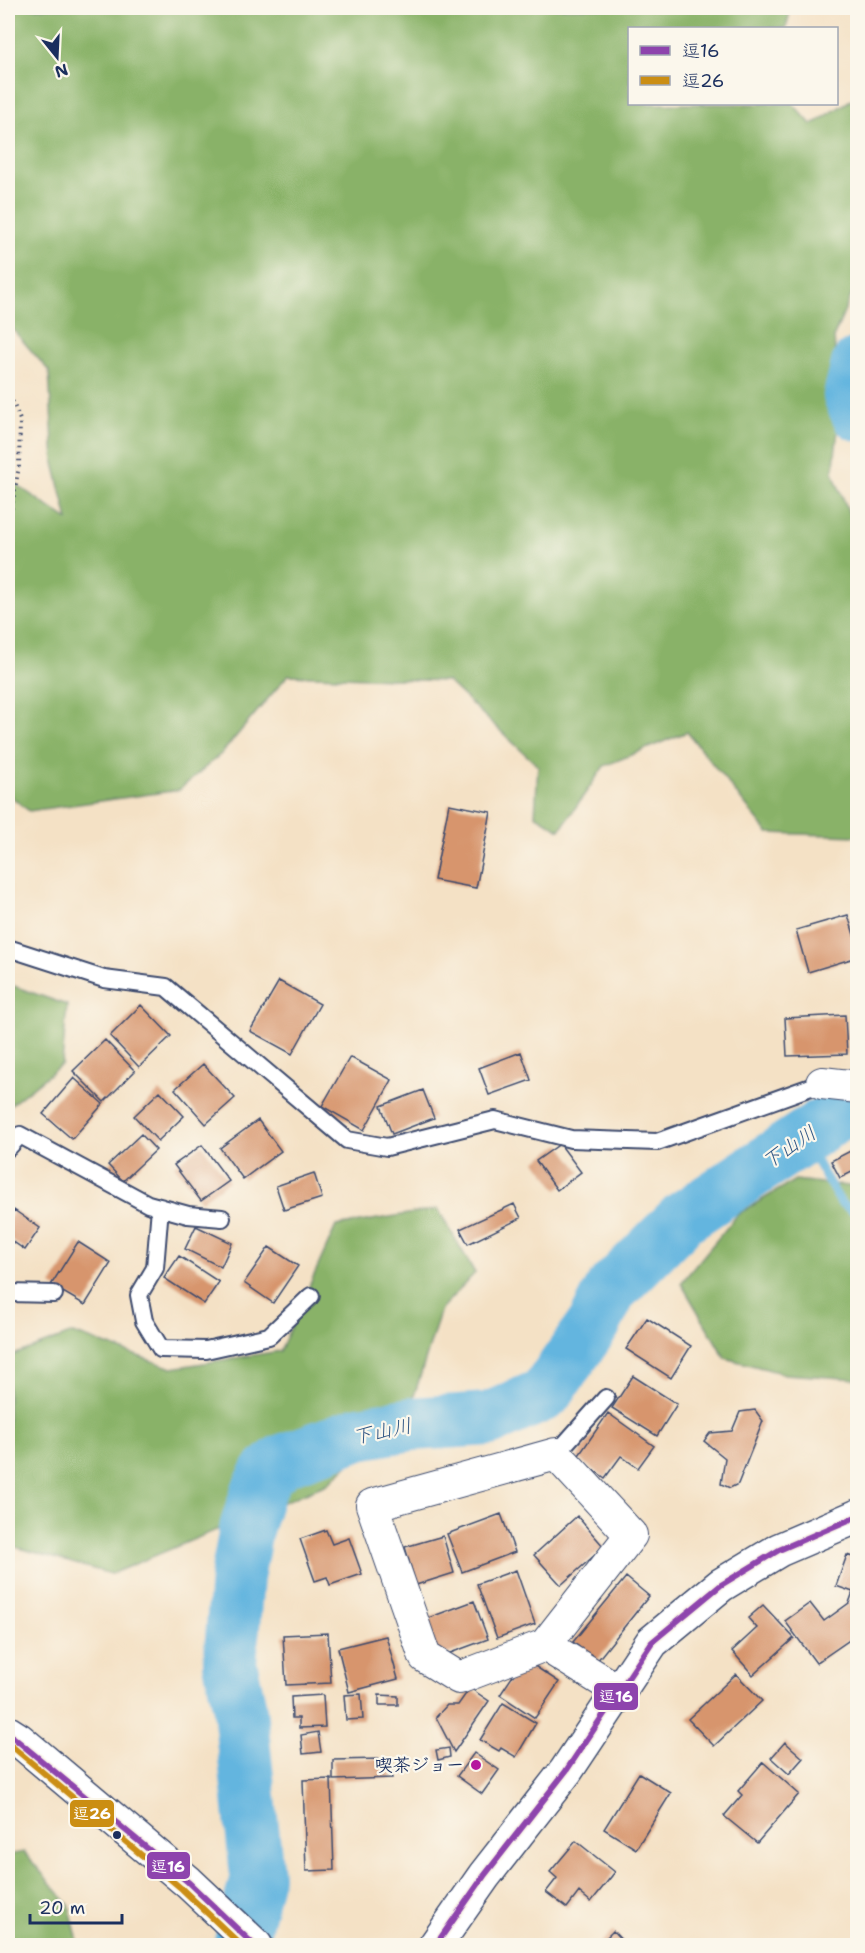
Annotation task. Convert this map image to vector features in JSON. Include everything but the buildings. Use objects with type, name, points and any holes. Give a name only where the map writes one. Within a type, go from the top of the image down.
[{"type":"main road","points":[[435,1946],[484,1876],[566,1771],[652,1642],[721,1585],[779,1550],[858,1516]]},
{"type":"main road","points":[[8,1732],[188,1882],[256,1946]]},
{"type":"street","points":[[822,1083],[858,1087]]},
{"type":"street","points":[[556,1454],[631,1535],[545,1645],[459,1678],[425,1657],[372,1505],[556,1454]]},
{"type":"street","points":[[545,1645],[619,1691]]},
{"type":"lane","points":[[8,948],[104,979],[166,987],[347,1140],[387,1147],[495,1120],[571,1139],[657,1142],[822,1083]]},
{"type":"lane","points":[[8,1148],[21,1135],[148,1204],[188,1215],[222,1218]]},
{"type":"lane","points":[[160,1207],[155,1268],[139,1295],[144,1321],[161,1350],[206,1350],[269,1336],[311,1296]]},
{"type":"lane","points":[[8,1293],[54,1294]]},
{"type":"lane","points":[[556,1454],[606,1398]]},
{"type":"path","points":[[8,390],[20,420],[19,466],[8,530]]},
{"type":"green space","points":[[8,8],[791,8],[786,27],[628,27],[628,105],[794,105],[812,125],[857,96],[857,282],[834,336],[839,421],[833,473],[857,533],[857,836],[768,833],[687,732],[604,766],[560,830],[535,815],[538,766],[447,681],[288,675],[222,753],[179,790],[29,811],[8,794],[8,479],[68,520],[54,463],[49,371],[8,324]]},
{"type":"green space","points":[[8,984],[67,1005],[62,1064],[8,1107]]},
{"type":"green space","points":[[795,1180],[857,1187],[857,1379],[785,1374],[725,1358],[681,1283],[738,1214]]},
{"type":"green space","points":[[438,1209],[475,1273],[441,1309],[411,1406],[327,1484],[111,1574],[8,1545],[8,1357],[73,1333],[172,1368],[280,1351],[336,1226]]},
{"type":"green space","points":[[24,1852],[69,1905],[79,1945],[8,1945],[8,1855]]},
{"type":"waterway","name":"下山川","points":[[858,364],[850,396],[858,414]]},
{"type":"waterway","name":"下山川","points":[[240,1946],[257,1876],[240,1709],[230,1663],[237,1578],[246,1529],[258,1491],[267,1474],[282,1461],[359,1433],[412,1424],[489,1419],[545,1394],[594,1324],[611,1290],[683,1218],[858,1101]]},
{"type":"waterway","points":[[803,1139],[841,1203],[858,1214]]},
{"type":"transit line","name":"逗16","points":[[435,1946],[484,1876],[566,1771],[652,1642],[721,1585],[779,1550],[858,1516]]},
{"type":"transit line","name":"逗16","points":[[8,1733],[188,1882],[255,1946]]},
{"type":"transit line","name":"逗26","points":[[8,1743],[182,1889],[242,1946]]},
{"type":"place","name":"喫茶ジョー","points":[[476,1765]]}]
